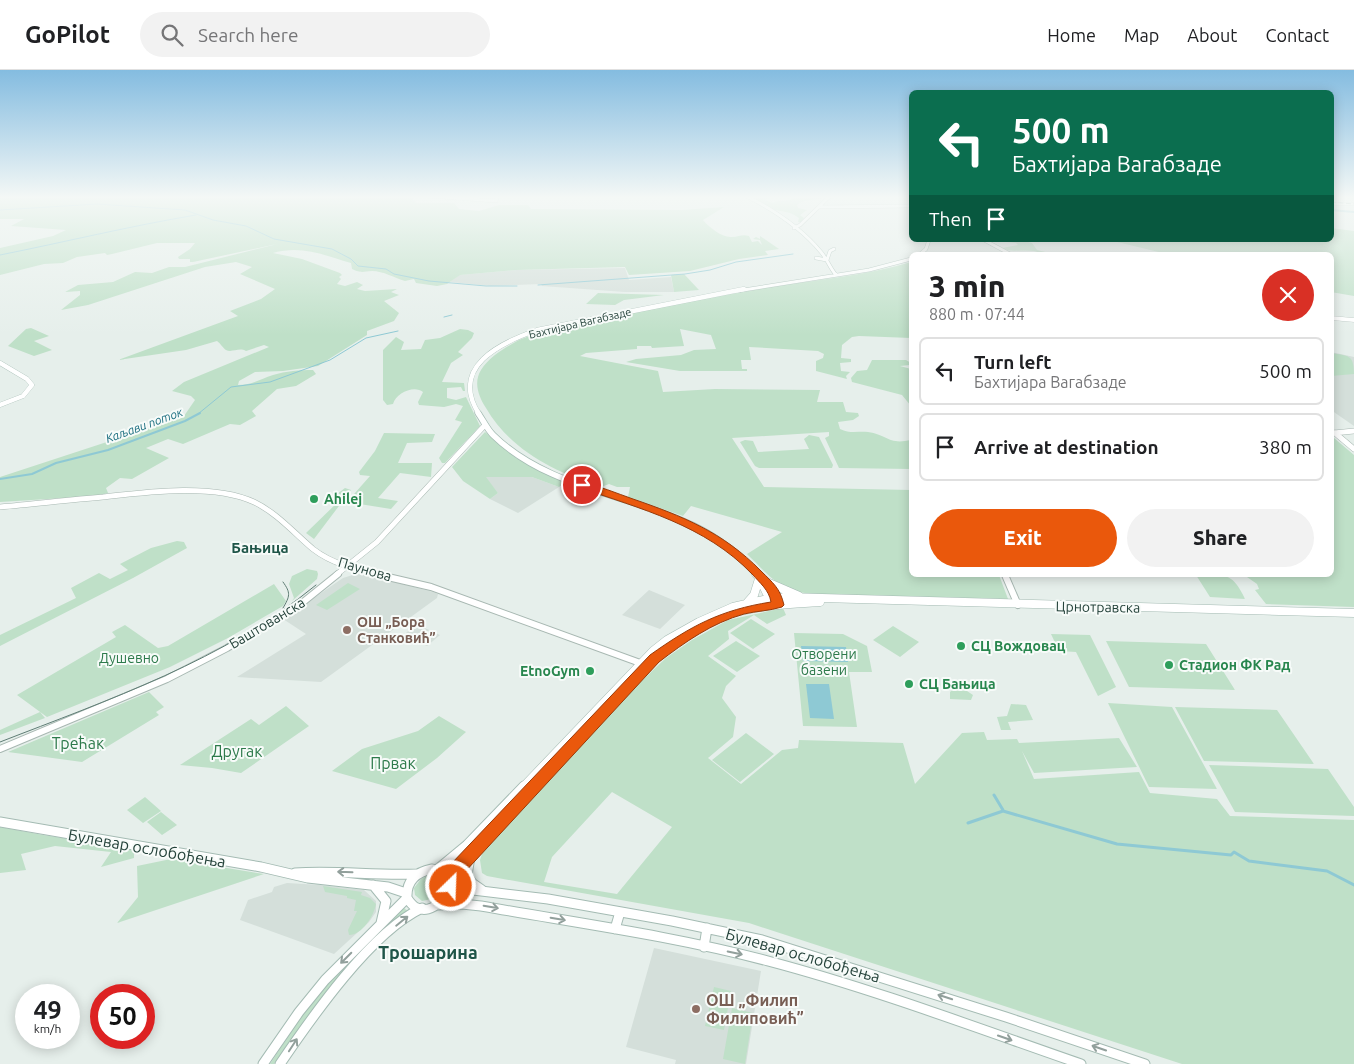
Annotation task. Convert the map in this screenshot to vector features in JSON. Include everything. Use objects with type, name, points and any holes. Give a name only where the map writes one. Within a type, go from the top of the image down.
[{"type":"main road","points":[[812,242],[822,251],[837,274]]},
{"type":"main road","points":[[832,250],[827,260],[816,258],[822,251],[832,250]]},
{"type":"main road","name":"Бахтијара Вагабзаде","points":[[774,602],[759,577],[738,555],[702,530],[673,516],[554,474],[532,464],[507,446],[485,425],[470,397],[470,378],[486,356],[516,338],[556,326],[746,289],[875,269],[909,260]]},
{"type":"main road","points":[[0,362],[27,379],[32,385],[29,391],[22,396],[0,405]]},
{"type":"main road","points":[[746,604],[754,595],[759,577],[786,591],[810,598]]},
{"type":"main road","name":"Црнотравска","points":[[451,881],[471,854],[661,644],[687,628],[722,611],[746,604],[810,598],[1354,613]]},
{"type":"main road","name":"Црнотравска","points":[[438,869],[467,845],[644,664],[675,642],[711,622],[742,610],[774,602],[843,600]]},
{"type":"main road","name":"Булевар ослобођења","points":[[0,822],[294,873],[308,878],[396,889],[406,895]]},
{"type":"main road","points":[[471,854],[466,868],[467,875],[472,883],[483,891]]},
{"type":"main road","points":[[263,1064],[299,1012],[325,980],[381,924],[406,895],[408,884],[418,873],[430,869],[438,869],[447,873],[451,881],[448,894],[437,905],[422,908],[399,924],[344,977],[310,1020],[280,1064]]},
{"type":"main road","name":"Булевар ослобођења","points":[[294,873],[322,871],[399,875],[418,873]]},
{"type":"main road","name":"Булевар ослобођења","points":[[451,881],[483,891],[548,899],[707,928],[802,952],[1145,1064]]},
{"type":"main road","points":[[373,885],[386,902],[381,924]]},
{"type":"main road","points":[[406,895],[414,906],[422,908]]},
{"type":"main road","name":"Булевар ослобођења","points":[[437,905],[472,904],[615,929],[741,954],[813,974],[1081,1064]]},
{"type":"main road","points":[[615,929],[620,912]]},
{"type":"main road","points":[[704,947],[707,928]]},
{"type":"street","points":[[988,242],[1006,252]]},
{"type":"street","points":[[1334,318],[1354,320]]},
{"type":"street","name":"Баштованска","points":[[0,749],[132,695],[204,660],[302,603],[381,538],[485,425]]},
{"type":"street","points":[[1334,433],[1354,431]]},
{"type":"street","points":[[1334,434],[1354,449]]},
{"type":"street","name":"Паунова","points":[[0,506],[160,491],[194,491],[225,494],[250,500],[267,509],[315,551],[348,567],[430,587],[644,664]]},
{"type":"street","points":[[1006,577],[1018,605]]},
{"type":"shaded area","points":[[625,268],[629,280],[671,277],[674,292],[625,292],[542,286],[541,284],[491,286],[450,282],[459,275],[516,270]]},
{"type":"shaded area","points":[[1334,353],[1354,357],[1354,426],[1334,412]]},
{"type":"shaded area","points":[[485,477],[532,477],[559,487],[518,513],[490,499],[498,493]]},
{"type":"shaded area","name":"ОШ „Бора Станковић”","points":[[356,574],[365,574],[433,592],[438,594],[437,598],[321,682],[237,677],[306,634],[283,619],[343,578]]},
{"type":"shaded area","points":[[649,590],[685,605],[660,629],[622,615]]},
{"type":"shaded area","points":[[416,624],[440,635],[427,646],[405,637],[406,633]]},
{"type":"shaded area","points":[[287,883],[364,890],[376,901],[376,912],[369,922],[334,954],[240,920],[248,900],[272,892],[274,887]]},
{"type":"shaded area","name":"ОШ „Филип Филиповић”","points":[[654,948],[761,971],[746,1064],[675,1064],[676,1060],[626,1047]]},
{"type":"green space","points":[[25,242],[759,242],[762,245],[761,242],[769,242],[779,249],[765,251],[768,255],[739,259],[690,271],[629,275],[625,267],[516,270],[460,275],[447,284],[437,286],[416,283],[414,279],[405,281],[376,271],[358,271],[352,269],[351,263],[322,254],[293,250],[273,253],[302,259],[340,273],[342,275],[339,277],[341,279],[337,284],[345,286],[357,282],[363,285],[357,289],[365,291],[397,289],[391,292],[399,295],[384,301],[399,313],[394,321],[367,331],[367,335],[318,366],[283,371],[255,372],[239,381],[238,385],[248,384],[278,374],[298,371],[313,370],[316,374],[296,386],[277,389],[252,411],[256,416],[240,425],[230,424],[183,444],[168,439],[146,448],[169,458],[132,479],[120,478],[106,488],[108,493],[96,496],[0,502],[0,477],[184,416],[195,400],[191,396],[172,391],[184,382],[269,347],[264,345],[246,351],[228,351],[217,341],[186,350],[118,360],[238,316],[230,311],[261,299],[275,289],[240,274],[252,267],[236,262],[205,267],[88,305],[61,310],[80,295],[80,291],[65,292],[78,285],[113,282],[135,272],[152,273],[169,267],[185,267],[277,244],[190,262],[190,259],[179,259],[178,257],[195,243],[157,243],[107,255],[105,253],[77,257],[63,263],[44,264],[0,275],[0,248]]},
{"type":"green space","points":[[1010,242],[1032,243],[1037,250],[1045,252],[1002,248],[1018,245]]},
{"type":"green space","points":[[1119,242],[1354,242],[1354,296],[1334,293],[1334,252],[1159,252]]},
{"type":"green space","points":[[909,262],[909,338],[852,337],[842,345],[841,358],[851,359],[851,362],[840,363],[841,371],[850,372],[846,376],[847,379],[816,371],[816,361],[823,358],[824,354],[818,351],[749,347],[751,360],[741,360],[742,369],[747,369],[747,371],[680,371],[626,362],[636,359],[681,355],[694,350],[716,349],[711,335],[680,329],[684,346],[652,348],[651,346],[637,346],[637,349],[586,353],[580,356],[658,371],[663,392],[715,389],[820,390],[817,402],[843,402],[846,412],[858,413],[859,416],[853,420],[838,422],[840,429],[851,432],[875,433],[897,441],[909,440],[909,469],[839,468],[825,438],[829,436],[829,432],[732,438],[764,487],[909,490],[909,577],[1000,577],[1008,599],[811,594],[790,589],[775,581],[747,554],[782,532],[691,506],[683,516],[628,497],[630,487],[617,487],[609,484],[601,487],[551,467],[521,448],[508,436],[496,423],[479,395],[477,380],[481,370],[488,361],[503,349],[531,335],[570,325],[739,292]]},
{"type":"green space","points":[[684,274],[699,290],[674,292],[671,275]]},
{"type":"green space","points":[[598,293],[664,295],[624,300],[615,305],[586,304]]},
{"type":"green space","points":[[31,328],[49,336],[34,341],[52,350],[34,356],[8,346],[26,329]]},
{"type":"green space","points":[[460,329],[474,333],[472,338],[458,352],[463,355],[451,363],[442,382],[464,383],[465,391],[461,387],[447,388],[447,398],[456,400],[466,397],[480,426],[445,463],[442,463],[439,458],[462,422],[455,420],[463,406],[456,404],[444,407],[419,405],[418,402],[423,392],[415,389],[406,391],[398,396],[393,404],[387,405],[383,400],[383,350],[396,337],[404,342],[401,350],[421,349],[425,340],[440,338]]},
{"type":"green space","points":[[1334,354],[1351,359],[1354,374],[1334,376]]},
{"type":"green space","points":[[872,360],[906,360],[909,362],[909,365],[900,366],[909,368],[909,404],[902,395],[852,382],[851,378],[857,371],[867,370]]},
{"type":"green space","points":[[485,432],[516,458],[566,482],[559,487],[532,477],[486,477],[498,493],[490,499],[463,481],[452,467]]},
{"type":"green space","points":[[384,433],[435,434],[432,442],[407,443],[398,463],[432,463],[431,477],[400,473],[378,498],[398,501],[391,509],[347,502],[370,476],[360,475],[359,472],[375,451]]},
{"type":"green space","points":[[809,435],[819,437],[833,465],[832,468],[759,468],[755,466],[740,442],[745,440],[753,441],[758,452],[809,449],[804,439]]},
{"type":"green space","points":[[1334,438],[1354,455],[1354,607],[1266,604],[1255,590],[1259,589],[1257,584],[1247,577],[1334,577]]},
{"type":"green space","points":[[345,488],[351,490],[314,539],[306,533],[341,499],[333,497]]},
{"type":"green space","points":[[177,541],[184,542],[187,548],[133,578],[0,646],[0,635],[76,598],[71,588],[99,573],[110,579],[128,570],[120,564],[151,548]]},
{"type":"green space","points":[[307,569],[317,571],[317,579],[292,601],[294,598],[289,584],[292,576]]},
{"type":"green space","points":[[1197,577],[1228,577],[1236,583],[1245,599],[1210,597]]},
{"type":"green space","points":[[348,583],[360,589],[327,610],[316,605]]},
{"type":"green space","name":"Душевно","points":[[274,584],[286,601],[283,606],[228,638],[170,667],[47,717],[17,695],[116,637],[112,632],[125,625],[158,648],[168,646]]},
{"type":"green space","points":[[783,608],[786,615],[767,624],[754,615],[728,631],[729,639],[708,656],[736,676],[726,686],[722,698],[736,717],[733,737],[708,758],[741,784],[782,750],[798,748],[799,740],[903,743],[915,784],[962,733],[984,732],[987,740],[1017,739],[1019,743],[1119,738],[1137,767],[1034,773],[1022,751],[1034,779],[1139,772],[1150,793],[1217,799],[1230,816],[1354,820],[1354,1064],[1182,1064],[749,923],[487,876],[482,873],[480,860],[484,848],[617,704],[666,658],[692,640],[728,620]],"holes":[[[612,792],[672,827],[617,894],[544,882],[552,857]]]},
{"type":"green space","points":[[751,619],[775,634],[753,649],[730,633]]},
{"type":"green space","points":[[893,626],[919,642],[900,657],[873,640]]},
{"type":"green space","name":"Отворени базени","points":[[794,633],[843,634],[867,646],[872,672],[849,672],[857,727],[803,726]]},
{"type":"green space","points":[[1051,634],[1090,635],[1116,687],[1098,696],[1076,652],[1059,651]]},
{"type":"green space","points":[[736,641],[760,656],[737,672],[713,656]]},
{"type":"green space","name":"Стадион ФК Рад","points":[[1106,641],[1206,644],[1235,690],[1129,687]]},
{"type":"green space","points":[[958,685],[973,695],[971,700],[950,699],[950,692]]},
{"type":"green space","name":"Трећак","points":[[149,692],[164,707],[156,712],[159,715],[82,762],[8,752]]},
{"type":"green space","points":[[1108,703],[1172,707],[1217,789],[1149,787]]},
{"type":"green space","points":[[1011,704],[1026,705],[1033,720],[1008,722],[1011,730],[1001,730],[997,717],[1007,716]]},
{"type":"green space","name":"Другак","points":[[286,706],[309,726],[241,773],[180,765],[251,719],[259,725]]},
{"type":"green space","points":[[1175,707],[1277,710],[1314,764],[1204,761]]},
{"type":"green space","points":[[40,712],[45,718],[0,735],[0,730]]},
{"type":"green space","name":"Првак","points":[[439,716],[466,732],[437,758],[396,789],[332,771],[362,749],[418,731]]},
{"type":"green space","points":[[746,733],[774,754],[740,782],[712,760]]},
{"type":"green space","points":[[1209,765],[1328,769],[1354,807],[1354,816],[1235,812]]},
{"type":"green space","points":[[145,797],[161,811],[143,823],[127,810]]},
{"type":"green space","points":[[161,812],[177,825],[162,835],[147,822]]},
{"type":"green space","points":[[0,827],[134,849],[134,858],[101,867],[111,852],[55,846],[21,854],[26,870],[0,873]]},
{"type":"green space","points":[[171,859],[264,874],[117,923],[138,897],[137,866]]},
{"type":"green space","points":[[427,876],[439,877],[443,888],[436,898],[422,901],[415,895],[414,888],[421,879]]},
{"type":"green space","points":[[323,886],[362,892],[361,895],[370,898],[376,904],[367,924],[358,932],[349,935],[348,930],[357,911],[354,911],[356,900],[347,898],[347,896],[325,892]]},
{"type":"green space","points":[[404,908],[409,912],[357,957],[330,986],[274,1064],[270,1064],[302,1016],[332,978]]},
{"type":"green space","points":[[714,987],[731,991],[724,1030],[705,1026]]},
{"type":"green space","points":[[732,1008],[753,1013],[745,1064],[723,1059]]},
{"type":"water","points":[[801,646],[846,647],[848,662],[803,661]]},
{"type":"water","points":[[806,684],[829,684],[834,719],[810,718]]},
{"type":"waterway","points":[[0,255],[59,242]]},
{"type":"waterway","points":[[294,242],[332,249],[351,259],[358,266],[386,269],[394,274],[429,281],[486,286],[517,286]]},
{"type":"waterway","name":"Каљави поток","points":[[538,285],[685,274],[710,270],[736,262],[793,254]]},
{"type":"waterway","points":[[444,317],[452,315]]},
{"type":"waterway","name":"Каљави поток","points":[[198,414],[231,387],[270,382],[330,360],[366,338],[398,331]]},
{"type":"waterway","name":"Каљави поток","points":[[0,479],[32,474],[56,463],[108,450],[185,421],[200,413]]},
{"type":"waterway","points":[[994,795],[1003,810]]},
{"type":"waterway","points":[[968,823],[1003,811],[1117,844],[1231,855],[1234,852],[1249,861],[1327,871],[1354,885]]},
{"type":"tram line","points":[[283,582],[289,595],[283,608]]},
{"type":"tram line","points":[[0,742],[123,694],[205,657],[281,612],[316,585]]},
{"type":"place","name":"Ahilej","points":[[314,499]]},
{"type":"place","name":"ОШ „Бора Станковић”","points":[[347,630]]},
{"type":"place","name":"СЦ Вождовац","points":[[961,646]]},
{"type":"place","name":"Стадион ФК Рад","points":[[1169,665]]},
{"type":"place","name":"EtnoGym","points":[[590,671]]},
{"type":"place","name":"СЦ Бањица","points":[[909,684]]},
{"type":"place","name":"ОШ „Филип Филиповић”","points":[[696,1009]]},
{"type":"district","name":"Бањица","points":[[260,547]]},
{"type":"district","name":"Трошарина","points":[[428,952]]},
{"type":"route","points":[[451,886],[450,878],[457,869],[654,658],[703,626],[732,613],[778,605],[775,592],[738,555],[702,530],[673,516],[582,485]]}]
